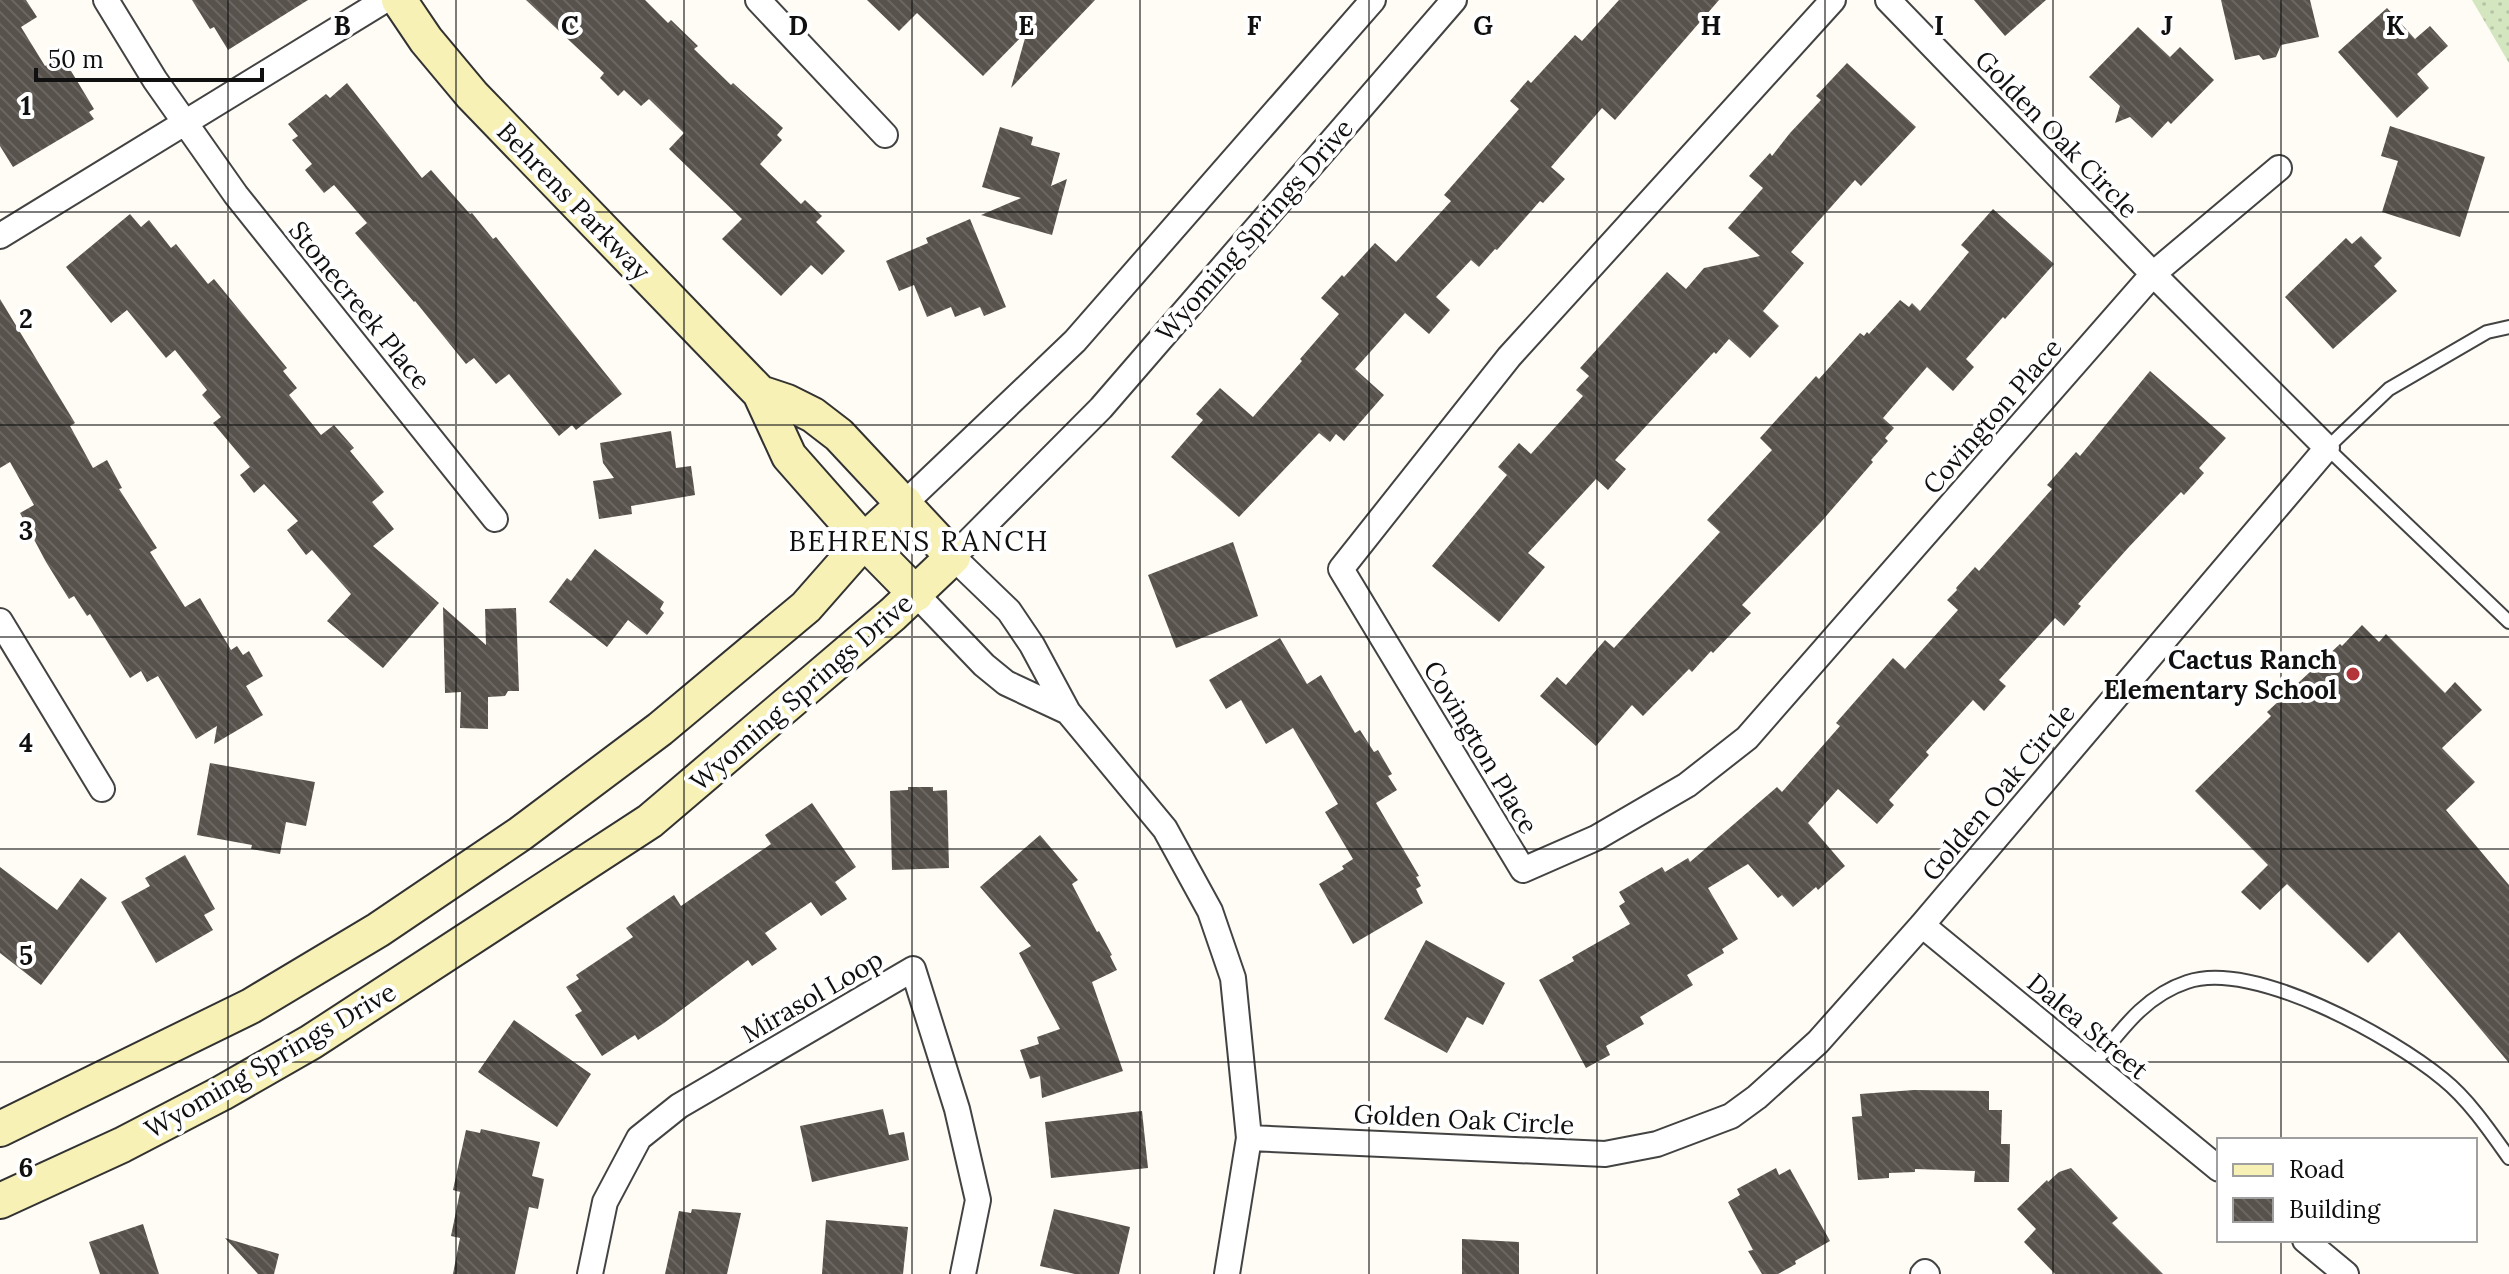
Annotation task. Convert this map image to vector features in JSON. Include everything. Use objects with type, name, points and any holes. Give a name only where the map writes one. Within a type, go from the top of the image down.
[{"type":"street","name":"Stonecreek Place","points":[[106,0],[184,124],[236,195],[495,519]]},
{"type":"street","points":[[0,236],[385,0]]},
{"type":"street","name":"Behrens Parkway","points":[[399,0],[426,40],[472,95],[760,393],[789,456],[864,541],[984,665],[1006,683],[1068,712]]},
{"type":"street","points":[[758,0],[885,135]]},
{"type":"street","points":[[0,1129],[251,1006],[378,930],[520,834],[660,729],[806,607],[864,541],[1075,341],[1373,0]]},
{"type":"street","name":"Wyoming Springs Drive","points":[[0,1201],[122,1145],[311,1042],[650,821],[916,594],[1101,408],[1454,0]]},
{"type":"street","name":"Covington Place","points":[[1833,0],[1509,357],[1341,569],[1523,870],[1596,838],[1687,785],[1747,738],[2153,274],[2279,168]]},
{"type":"street","name":"Golden Oak Circle","points":[[1249,1138],[1605,1154],[1657,1144],[1731,1116],[1818,1042],[1922,925],[2327,448],[2153,274],[1888,0]]},
{"type":"street","name":"Behrens Parkway","points":[[760,393],[813,415],[839,435],[953,557],[1009,611],[1032,645],[1068,712],[1165,829],[1210,911],[1233,978],[1249,1138],[1227,1274]]},
{"type":"street","points":[[0,621],[102,789]]},
{"type":"street","name":"Dalea Street","points":[[1922,925],[2217,1167]]},
{"type":"street","name":"Mirasol Loop","points":[[590,1274],[605,1202],[639,1138],[679,1106],[913,969],[957,1109],[978,1200],[963,1274]]},
{"type":"street","points":[[2307,1242],[2346,1274]]},
{"type":"lane","points":[[2509,327],[2487,332],[2389,389],[2327,448],[2509,622]]},
{"type":"lane","points":[[2093,1065],[2133,1015],[2157,996],[2189,981],[2227,978],[2276,989],[2337,1012],[2396,1044],[2445,1081],[2488,1128],[2509,1158]]},
{"type":"green space","points":[[2472,0],[2509,0],[2509,63]]},
{"type":"building","points":[[0,0],[26,0],[37,17],[21,27],[45,66],[62,56],[94,109],[89,112],[94,119],[13,167],[0,146]]},
{"type":"building","points":[[192,0],[308,0],[228,50]]},
{"type":"building","points":[[526,0],[645,0],[668,23],[671,20],[698,46],[694,49],[731,85],[733,83],[783,128],[777,135],[782,140],[760,164],[801,204],[805,200],[822,216],[816,222],[845,251],[822,275],[811,265],[781,296],[722,239],[742,219],[669,149],[684,133],[649,99],[641,106],[624,90],[618,96],[600,78],[604,73]]},
{"type":"building","points":[[867,0],[1095,0],[1011,88],[1027,31],[983,76],[917,13],[899,31]]},
{"type":"building","points":[[1619,0],[1719,0],[1615,120],[1602,108],[1551,167],[1565,179],[1543,203],[1540,201],[1479,267],[1471,260],[1436,297],[1450,310],[1429,334],[1405,313],[1355,369],[1384,395],[1344,441],[1336,434],[1330,442],[1319,433],[1239,517],[1171,457],[1203,420],[1196,414],[1220,388],[1253,417],[1339,314],[1321,298],[1375,243],[1396,262],[1451,201],[1444,195],[1519,109],[1510,101],[1575,35],[1582,41]]},
{"type":"building","points":[[1974,0],[2046,0],[2005,36]]},
{"type":"building","points":[[2221,0],[2310,0],[2319,37],[2281,45],[2276,57],[2263,60],[2259,55],[2235,60]]},
{"type":"building","points":[[2387,8],[2415,39],[2430,26],[2448,46],[2417,74],[2429,88],[2397,118],[2338,52]]},
{"type":"building","points":[[2138,27],[2170,57],[2180,47],[2214,80],[2171,124],[2168,121],[2152,138],[2130,117],[2115,123],[2120,106],[2089,77]]},
{"type":"building","points":[[1847,63],[1916,127],[1861,186],[1855,180],[1791,252],[1804,263],[1763,311],[1779,326],[1750,358],[1729,339],[1716,354],[1714,352],[1615,460],[1626,469],[1608,490],[1596,479],[1528,553],[1545,567],[1499,622],[1432,566],[1507,475],[1498,467],[1519,443],[1531,454],[1583,396],[1576,390],[1589,376],[1580,368],[1667,272],[1686,289],[1704,268],[1760,256],[1728,228],[1763,188],[1749,176],[1770,153],[1772,156],[1821,100],[1816,96]]},
{"type":"building","points":[[347,83],[422,178],[431,170],[493,239],[496,237],[622,394],[576,430],[572,425],[559,436],[509,374],[496,384],[474,358],[466,364],[355,233],[367,223],[334,185],[324,193],[305,170],[312,164],[292,140],[298,136],[288,124],[326,94],[330,98]]},
{"type":"building","points":[[2390,126],[2485,157],[2460,237],[2382,212],[2398,161],[2381,156]]},
{"type":"building","points":[[1000,127],[1033,137],[1031,145],[1060,153],[1051,186],[1067,179],[1052,235],[981,215],[1021,198],[982,187]]},
{"type":"building","points":[[1993,209],[2054,264],[1966,359],[1974,367],[1953,391],[1927,367],[1883,418],[1894,428],[1885,438],[1888,441],[1871,460],[1873,462],[1742,605],[1751,613],[1713,653],[1711,651],[1692,672],[1689,669],[1643,716],[1632,705],[1596,746],[1540,696],[1557,677],[1566,685],[1605,640],[1614,648],[1720,532],[1707,520],[1772,450],[1760,438],[1816,376],[1819,379],[1860,333],[1864,336],[1867,332],[1869,334],[1900,300],[1909,307],[1912,303],[1920,311],[1969,252],[1961,245]]},
{"type":"building","points":[[130,214],[141,227],[149,220],[171,248],[176,244],[208,284],[214,279],[287,368],[283,371],[297,388],[289,395],[321,435],[334,425],[354,448],[350,451],[384,492],[372,502],[394,529],[373,546],[439,603],[383,668],[327,621],[351,594],[312,550],[306,555],[287,530],[298,521],[264,484],[254,493],[240,475],[250,467],[213,423],[221,417],[202,395],[207,390],[175,350],[166,358],[127,310],[111,323],[66,267]]},
{"type":"building","points":[[970,219],[1006,307],[984,316],[980,307],[955,317],[951,307],[927,317],[914,285],[899,291],[886,261],[928,243],[926,238]]},
{"type":"building","points":[[2361,236],[2382,258],[2374,266],[2397,291],[2333,349],[2285,297],[2346,238],[2352,244]]},
{"type":"building","points":[[0,299],[75,423],[70,426],[93,468],[107,460],[122,488],[119,489],[157,548],[150,552],[185,607],[200,598],[231,650],[237,646],[243,655],[249,651],[263,676],[246,686],[263,715],[214,744],[217,726],[196,739],[158,676],[147,682],[141,671],[130,678],[90,614],[87,616],[74,596],[69,599],[20,513],[34,505],[10,462],[0,468]]},
{"type":"building","points":[[2150,371],[2226,438],[2199,468],[2204,473],[2184,495],[2181,492],[2128,548],[2078,604],[2081,606],[2064,626],[2055,618],[1999,680],[2006,686],[1984,711],[1973,700],[1926,752],[1929,755],[1889,800],[1894,805],[1877,824],[1838,789],[1808,823],[1845,866],[1818,890],[1816,887],[1793,907],[1782,895],[1778,898],[1748,864],[1708,888],[1738,939],[1722,949],[1724,953],[1687,975],[1693,985],[1640,1017],[1644,1024],[1606,1046],[1610,1055],[1586,1068],[1539,980],[1630,924],[1619,906],[1625,902],[1619,892],[1662,867],[1665,872],[1688,858],[1690,862],[1777,787],[1782,792],[1840,726],[1836,723],[1893,658],[1905,669],[1958,610],[1947,600],[1956,588],[1975,567],[1979,571],[2052,489],[2047,485],[2076,452],[2080,456]]},
{"type":"building","points":[[671,431],[676,468],[691,466],[695,495],[631,506],[632,514],[599,519],[593,481],[614,478],[603,463],[600,443]]},
{"type":"building","points":[[1233,542],[1258,616],[1176,648],[1148,575]]},
{"type":"building","points":[[595,549],[664,602],[660,609],[664,613],[647,635],[628,620],[607,647],[549,602],[567,578],[571,581]]},
{"type":"building","points":[[443,607],[486,645],[485,609],[516,608],[519,691],[488,697],[488,729],[460,728],[461,692],[445,693]]},
{"type":"building","points":[[2362,625],[2379,642],[2386,634],[2445,693],[2455,682],[2482,710],[2442,748],[2475,782],[2446,810],[2509,885],[2509,1063],[2399,932],[2368,963],[2287,884],[2260,910],[2241,892],[2268,865],[2195,791],[2271,716],[2267,712]]},
{"type":"building","points":[[1280,638],[1307,684],[1321,675],[1355,733],[1360,730],[1374,752],[1378,750],[1397,790],[1376,803],[1419,876],[1416,877],[1421,886],[1416,889],[1423,903],[1353,944],[1319,884],[1344,869],[1342,866],[1353,859],[1325,812],[1338,804],[1293,728],[1266,744],[1241,700],[1226,709],[1209,680]]},
{"type":"building","points":[[210,763],[315,782],[306,826],[286,822],[280,854],[251,849],[252,845],[197,835]]},
{"type":"building","points":[[908,787],[947,790],[949,868],[892,870],[890,791],[908,790]]},
{"type":"building","points":[[812,803],[856,867],[835,882],[847,899],[821,916],[811,902],[765,933],[777,949],[752,966],[748,960],[664,1023],[638,1040],[635,1035],[602,1056],[575,1015],[582,1011],[566,987],[579,979],[576,975],[633,937],[626,928],[674,895],[681,906],[771,844],[765,835]]},
{"type":"building","points":[[1040,835],[1078,880],[1072,884],[1112,955],[1117,970],[1092,982],[1123,1071],[1042,1098],[1040,1076],[1030,1079],[1020,1050],[1039,1044],[1037,1037],[1060,1029],[1019,953],[1031,946],[980,887]]},
{"type":"building","points":[[185,855],[215,909],[204,915],[213,930],[156,963],[121,902],[150,886],[145,878]]},
{"type":"building","points":[[0,867],[57,910],[81,878],[107,898],[41,985],[0,953]]},
{"type":"building","points":[[1426,940],[1505,983],[1483,1025],[1467,1017],[1447,1053],[1384,1019]]},
{"type":"building","points":[[514,1020],[591,1074],[557,1127],[478,1072]]},
{"type":"building","points":[[1914,1090],[1989,1091],[1989,1110],[2002,1110],[2001,1144],[2010,1144],[2009,1182],[1974,1182],[1975,1171],[1915,1169],[1915,1172],[1889,1173],[1889,1178],[1858,1180],[1852,1117],[1862,1116],[1860,1094]]},
{"type":"building","points":[[883,1109],[889,1135],[904,1132],[909,1160],[812,1182],[800,1126]]},
{"type":"building","points":[[1142,1111],[1148,1168],[1051,1178],[1045,1122]]},
{"type":"building","points":[[481,1129],[540,1142],[532,1176],[544,1179],[538,1209],[529,1207],[515,1274],[453,1274],[460,1238],[451,1236],[460,1192],[453,1190],[466,1130],[480,1133]]},
{"type":"building","points":[[1776,1168],[1779,1175],[1790,1169],[1830,1241],[1778,1274],[1762,1274],[1748,1251],[1753,1250],[1728,1202],[1740,1195],[1737,1189]]},
{"type":"building","points":[[2071,1168],[2118,1218],[2112,1223],[2163,1274],[2055,1274],[2024,1242],[2036,1229],[2017,1209],[2047,1180]]},
{"type":"building","points":[[692,1209],[741,1213],[727,1274],[665,1274],[679,1211],[691,1213]]},
{"type":"building","points":[[1054,1209],[1130,1227],[1119,1274],[1075,1274],[1040,1266]]},
{"type":"building","points":[[826,1220],[908,1227],[903,1274],[822,1274]]},
{"type":"building","points":[[143,1224],[159,1274],[100,1274],[89,1242]]},
{"type":"building","points":[[225,1238],[279,1254],[274,1274],[258,1274]]},
{"type":"building","points":[[1462,1239],[1519,1242],[1519,1274],[1462,1274]]},
{"type":"place","name":"Cactus Ranch Elementary School","points":[[2353,674]]},
{"type":"district","name":"BEHRENS RANCH","points":[[919,541]]}]
